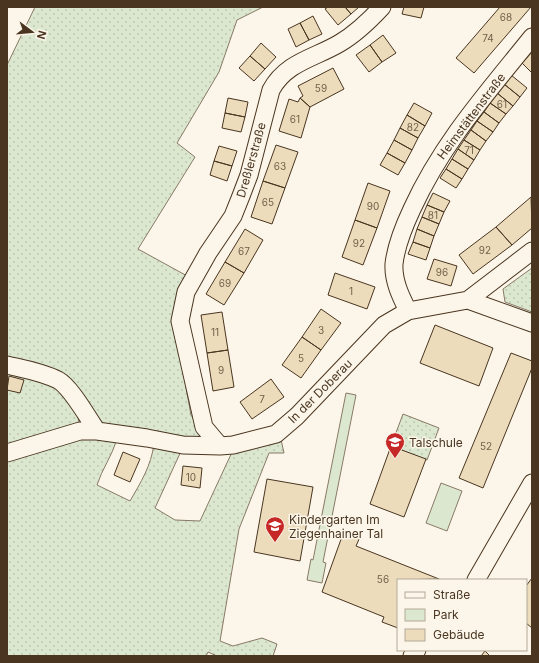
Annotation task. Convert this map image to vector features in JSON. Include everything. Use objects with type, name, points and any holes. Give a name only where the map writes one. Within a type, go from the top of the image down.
[{"type":"street","name":"Dreßlerstraße","points":[[220,446],[204,427],[180,321],[186,292],[208,254],[233,216],[249,175],[271,90],[278,78],[288,68],[341,43],[363,28],[382,7]]},
{"type":"street","name":"Heimstättenstraße","points":[[408,311],[398,290],[394,265],[404,228],[427,177],[463,122],[532,37]]},
{"type":"street","points":[[468,300],[532,251]]},
{"type":"street","points":[[468,300],[532,323]]},
{"type":"street","name":"In der Doberau","points":[[7,453],[80,431],[97,432],[183,445],[220,446],[233,445],[276,434],[297,416],[384,325],[408,311],[468,300]]},
{"type":"street","points":[[7,365],[42,374],[59,381],[70,390],[97,432]]},
{"type":"street","points":[[477,579],[532,483]]},
{"type":"green space","points":[[35,7],[263,7],[237,20],[219,72],[177,143],[195,157],[138,249],[189,277],[175,327],[191,415],[204,437],[202,441],[101,427],[73,387],[7,362],[7,65]]},
{"type":"green space","points":[[532,268],[532,312],[505,302],[503,289]]},
{"type":"green space","points":[[7,369],[57,384],[76,408],[80,427],[7,446]]},
{"type":"green space","points":[[346,393],[356,395],[323,562],[326,563],[322,583],[307,580],[311,559],[313,560]]},
{"type":"green space","points":[[403,414],[439,428],[427,460],[391,446]]},
{"type":"green space","points":[[280,435],[284,453],[269,453],[239,529],[220,641],[233,646],[262,638],[277,644],[273,656],[217,656],[208,652],[206,656],[7,656],[7,457],[80,436],[117,439],[97,485],[130,501],[148,467],[154,444],[182,449],[155,508],[175,520],[200,521],[233,450]]},
{"type":"green space","points":[[441,483],[462,491],[447,531],[426,523]]},
{"type":"building","points":[[328,7],[345,7],[351,14],[338,25],[325,9]]},
{"type":"building","points":[[345,7],[359,7],[351,14]]},
{"type":"building","points":[[404,7],[424,7],[421,18],[402,14]]},
{"type":"building","points":[[500,7],[531,7],[474,73],[456,58]]},
{"type":"building","points":[[313,16],[322,34],[309,40],[300,23]]},
{"type":"building","points":[[300,23],[309,40],[296,47],[288,29]]},
{"type":"building","points":[[383,35],[396,53],[382,62],[370,45]]},
{"type":"building","points":[[261,43],[276,57],[265,69],[250,56]]},
{"type":"building","points":[[370,45],[382,62],[369,72],[356,55]]},
{"type":"building","points":[[532,52],[532,73],[522,63]]},
{"type":"building","points":[[250,56],[265,69],[254,81],[239,68]]},
{"type":"building","points":[[333,68],[344,89],[310,107],[300,98],[303,96],[298,86]]},
{"type":"building","points":[[511,75],[527,88],[520,97],[504,84]]},
{"type":"building","points":[[504,84],[520,97],[513,106],[497,93]]},
{"type":"building","points":[[497,93],[513,106],[506,114],[490,103]]},
{"type":"building","points":[[228,98],[248,102],[245,117],[225,113]]},
{"type":"building","points":[[300,98],[310,107],[301,138],[279,131],[289,99],[298,102]]},
{"type":"building","points":[[414,103],[432,113],[425,126],[407,115]]},
{"type":"building","points":[[490,103],[506,114],[499,123],[484,112]]},
{"type":"building","points":[[484,112],[499,123],[493,132],[477,121]]},
{"type":"building","points":[[225,113],[245,117],[241,132],[222,128]]},
{"type":"building","points":[[407,115],[425,126],[418,138],[400,128]]},
{"type":"building","points":[[477,121],[493,132],[486,141],[471,130]]},
{"type":"building","points":[[400,128],[418,138],[412,150],[394,140]]},
{"type":"building","points":[[471,130],[486,141],[480,150],[464,140]]},
{"type":"building","points":[[394,140],[412,150],[405,163],[387,153]]},
{"type":"building","points":[[464,140],[480,150],[474,160],[458,149]]},
{"type":"building","points":[[276,145],[298,152],[285,188],[263,181]]},
{"type":"building","points":[[219,146],[237,151],[232,166],[214,161]]},
{"type":"building","points":[[458,149],[474,160],[468,169],[452,159]]},
{"type":"building","points":[[387,153],[405,163],[398,175],[380,165]]},
{"type":"building","points":[[452,159],[468,169],[462,179],[446,169]]},
{"type":"building","points":[[214,161],[232,166],[227,181],[210,175]]},
{"type":"building","points":[[446,169],[462,179],[456,188],[440,178]]},
{"type":"building","points":[[263,181],[285,188],[272,224],[251,217]]},
{"type":"building","points":[[368,183],[390,191],[377,228],[355,220]]},
{"type":"building","points":[[433,193],[450,201],[444,212],[427,205]]},
{"type":"building","points":[[531,197],[532,228],[512,245],[496,227]]},
{"type":"building","points":[[427,205],[444,212],[439,224],[422,217]]},
{"type":"building","points":[[422,217],[439,224],[434,236],[417,229]]},
{"type":"building","points":[[355,220],[377,228],[363,265],[342,257]]},
{"type":"building","points":[[496,227],[512,245],[473,274],[459,255]]},
{"type":"building","points":[[245,229],[263,240],[244,273],[225,262]]},
{"type":"building","points":[[417,229],[434,236],[430,248],[413,242]]},
{"type":"building","points":[[413,242],[430,248],[426,260],[408,254]]},
{"type":"building","points":[[434,259],[457,266],[451,286],[427,279]]},
{"type":"building","points":[[225,262],[244,273],[224,305],[206,294]]},
{"type":"building","points":[[335,273],[375,287],[367,309],[328,295]]},
{"type":"building","points":[[321,309],[341,323],[321,350],[302,337]]},
{"type":"building","points":[[222,312],[228,350],[207,353],[201,315]]},
{"type":"building","points":[[435,325],[493,348],[479,386],[420,363]]},
{"type":"building","points":[[302,337],[321,350],[301,378],[282,365]]},
{"type":"building","points":[[228,350],[234,387],[213,391],[207,353]]},
{"type":"building","points":[[511,353],[532,361],[532,368],[483,488],[459,478]]},
{"type":"building","points":[[9,376],[24,380],[20,393],[7,390]]},
{"type":"building","points":[[271,379],[284,397],[252,419],[240,402]]},
{"type":"building","points":[[391,446],[426,459],[404,517],[370,504]]},
{"type":"building","points":[[123,452],[140,459],[130,482],[114,475]]},
{"type":"building","points":[[183,466],[202,468],[200,488],[181,485]]},
{"type":"building","points":[[267,479],[313,487],[300,561],[254,552]]},
{"type":"building","points":[[344,531],[360,537],[356,546],[439,579],[397,579],[397,628],[382,622],[384,617],[322,592]]},
{"type":"building","points":[[532,578],[532,628],[527,624],[527,585]]},
{"type":"building","points":[[485,651],[490,656],[481,656]]},
{"type":"place","name":"Talschule","points":[[395,459]]},
{"type":"place","name":"Kindergarten Im Ziegenhainer Tal","points":[[275,543]]}]
